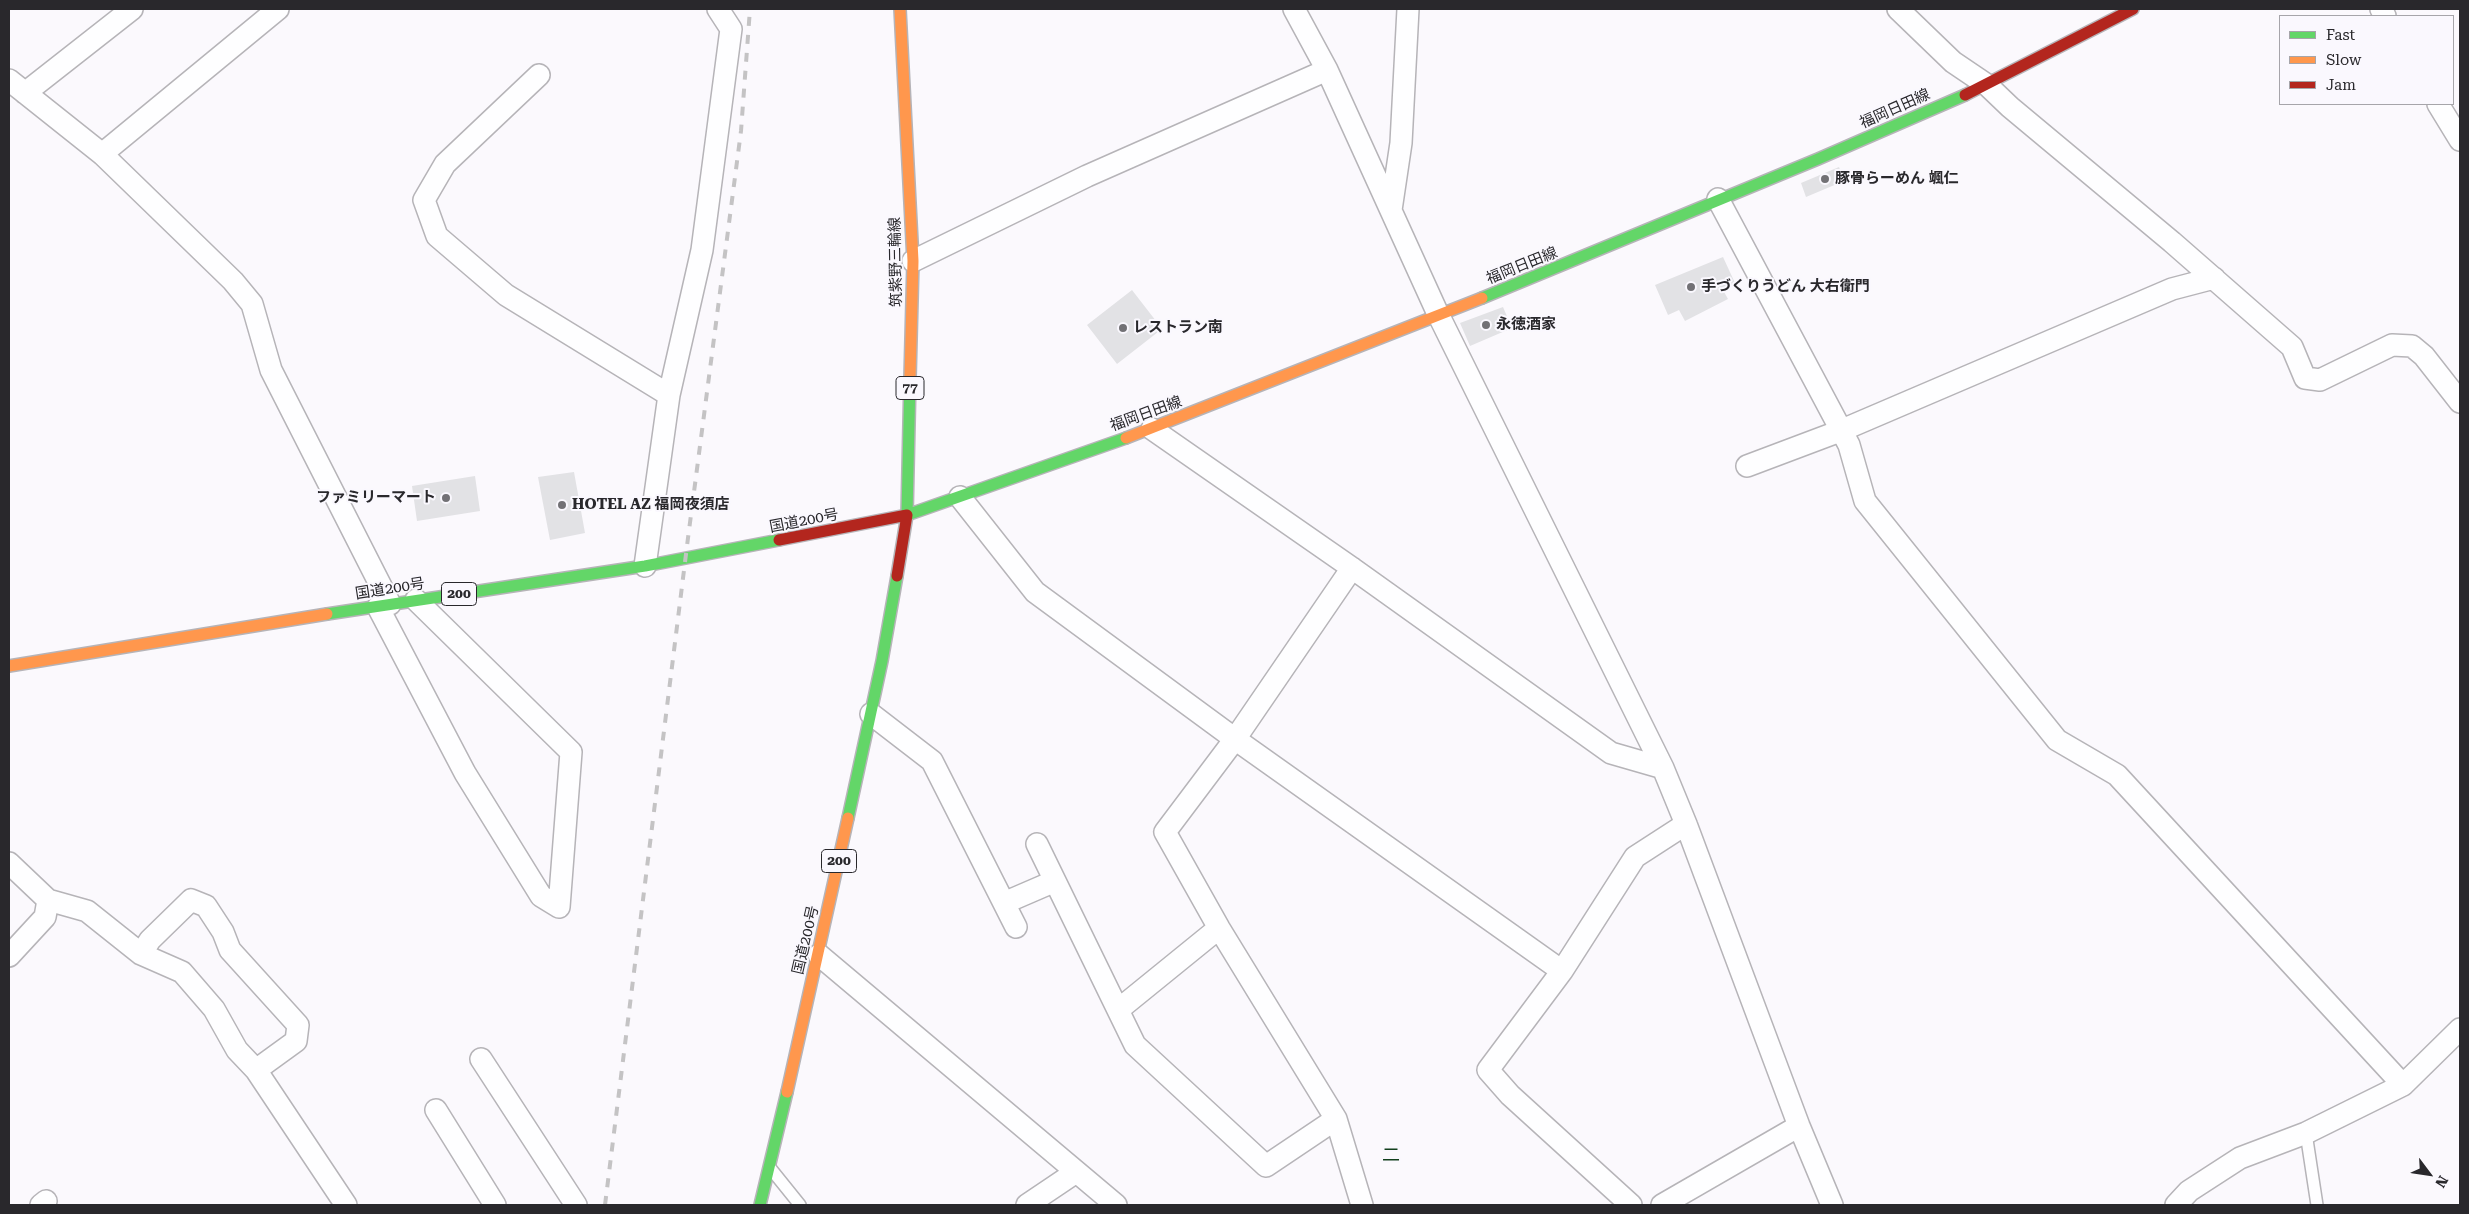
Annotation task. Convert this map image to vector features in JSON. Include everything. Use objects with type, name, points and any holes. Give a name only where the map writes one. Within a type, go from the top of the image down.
[{"type":"main road","name":"筑紫野三輪線","points":[[900,9],[912,261],[907,515]]},
{"type":"main road","name":"福岡日田線","points":[[907,515],[1152,429],[1438,314],[1506,290],[1718,199],[1818,159],[1987,84],[2133,9]]},
{"type":"main road","name":"国道200号","points":[[9,666],[384,605],[645,566],[907,515],[871,714],[760,1205]]},
{"type":"street","points":[[132,9],[17,86],[102,154],[232,281],[252,304],[271,370],[465,773],[541,896],[559,907],[571,752],[416,600]]},
{"type":"street","points":[[102,154],[278,9]]},
{"type":"street","points":[[645,566],[669,395],[702,250],[731,29],[718,9]]},
{"type":"street","points":[[1294,9],[1327,70],[1438,314],[1663,768],[1686,824],[1799,1126],[1832,1205]]},
{"type":"street","points":[[1391,210],[1401,143],[1408,9]]},
{"type":"street","points":[[1898,9],[1953,62],[1987,84],[2010,107],[2214,278],[2292,347],[2305,378],[2320,380],[2392,345],[2412,346],[2424,356],[2460,402]]},
{"type":"street","points":[[912,261],[1087,176],[1327,70]]},
{"type":"street","points":[[539,75],[445,164],[424,200],[437,236],[506,295],[669,395]]},
{"type":"street","points":[[2439,105],[2460,140]]},
{"type":"street","points":[[1718,199],[1849,445],[1865,501],[1946,599],[2007,680],[2057,740],[2117,775],[2403,1085]]},
{"type":"street","points":[[1747,466],[1840,431],[2172,288],[2214,278]]},
{"type":"street","points":[[1152,429],[1352,568],[1611,753],[1663,768]]},
{"type":"street","points":[[960,497],[1036,592],[1235,739],[1562,971]]},
{"type":"street","points":[[1352,568],[1235,739],[1165,832],[1219,928],[1336,1120],[1362,1205]]},
{"type":"street","points":[[871,714],[932,761],[1016,928]]},
{"type":"street","points":[[1631,1205],[1510,1095],[1488,1070],[1562,971],[1635,857],[1686,824]]},
{"type":"street","points":[[1037,844],[1135,1045],[1266,1166],[1336,1120]]},
{"type":"street","points":[[9,863],[48,900],[87,911],[141,954],[182,972],[214,1009],[236,1050],[256,1070],[346,1205]]},
{"type":"street","points":[[1004,903],[1055,881]]},
{"type":"street","points":[[9,956],[45,916],[48,900]]},
{"type":"street","points":[[141,954],[150,940],[191,900],[206,906],[223,932],[230,950],[298,1025],[296,1041],[256,1070]]},
{"type":"street","points":[[1118,1010],[1219,928]]},
{"type":"street","points":[[818,955],[1116,1205]]},
{"type":"street","points":[[2176,1205],[2189,1191],[2240,1158],[2306,1133],[2403,1085],[2460,1029]]},
{"type":"street","points":[[481,1059],[576,1205]]},
{"type":"street","points":[[436,1110],[495,1205]]},
{"type":"street","points":[[1662,1205],[1799,1126]]},
{"type":"street","points":[[1027,1205],[1076,1172]]},
{"type":"lane","points":[[2306,1133],[2317,1205]]},
{"type":"lane","points":[[769,1167],[800,1205]]},
{"type":"building","name":"豚骨らーめん 颯仁","points":[[1839,167],[1844,181],[1806,197],[1801,183]]},
{"type":"building","name":"手づくりうどん 大右衛門","points":[[1723,257],[1735,283],[1723,290],[1728,299],[1685,321],[1679,310],[1668,315],[1655,285]]},
{"type":"building","name":"レストラン南","points":[[1132,290],[1156,321],[1153,325],[1158,332],[1117,364],[1087,325]]},
{"type":"building","name":"永徳酒家","points":[[1503,307],[1512,328],[1470,346],[1460,323]]},
{"type":"building","name":"HOTEL AZ 福岡夜須店","points":[[574,472],[585,533],[550,540],[538,477]]},
{"type":"building","name":"ファミリーマート","points":[[475,476],[480,511],[417,521],[412,486]]},
{"type":"railway","points":[[605,1205],[741,131],[750,9]]},
{"type":"traffic: fast","points":[[1482,298],[1818,159],[1965,95]]},
{"type":"traffic: fast","points":[[907,515],[910,378]]},
{"type":"traffic: fast","points":[[907,515],[1126,438]]},
{"type":"traffic: fast","points":[[327,614],[645,566],[779,540]]},
{"type":"traffic: fast","points":[[848,818],[882,661],[897,576]]},
{"type":"traffic: fast","points":[[760,1205],[787,1092]]},
{"type":"traffic: slow","points":[[900,9],[913,261],[910,378]]},
{"type":"traffic: slow","points":[[1126,438],[1482,298]]},
{"type":"traffic: slow","points":[[9,666],[327,614]]},
{"type":"traffic: slow","points":[[787,1092],[848,818]]},
{"type":"traffic: jam","points":[[1965,95],[2133,9]]},
{"type":"traffic: jam","points":[[779,540],[907,515],[897,576]]},
{"type":"place","name":"豚骨らーめん 颯仁","points":[[1825,179]]},
{"type":"place","name":"手づくりうどん 大右衛門","points":[[1691,287]]},
{"type":"place","name":"永徳酒家","points":[[1486,325]]},
{"type":"place","name":"レストラン南","points":[[1123,328]]},
{"type":"place","name":"ファミリーマート","points":[[446,498]]},
{"type":"place","name":"HOTEL AZ 福岡夜須店","points":[[562,505]]},
{"type":"district","name":"二","points":[[1391,1156]]}]
